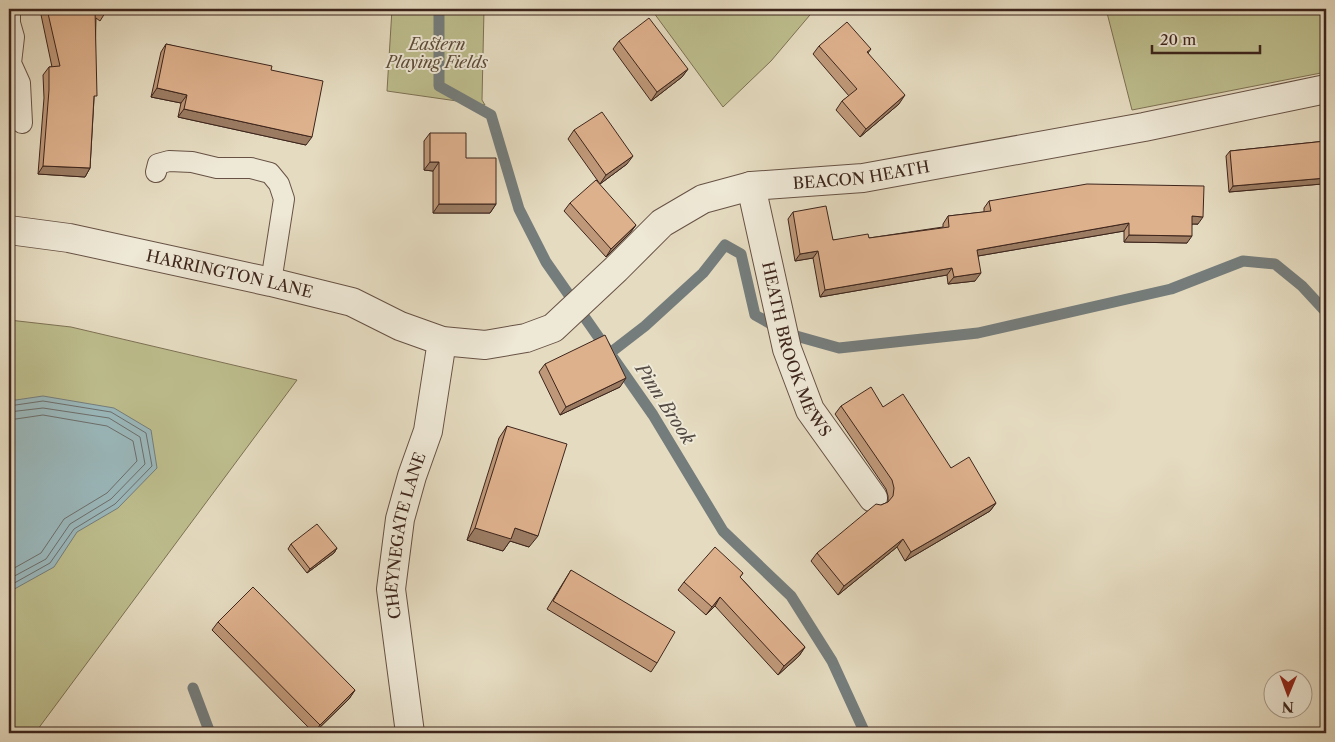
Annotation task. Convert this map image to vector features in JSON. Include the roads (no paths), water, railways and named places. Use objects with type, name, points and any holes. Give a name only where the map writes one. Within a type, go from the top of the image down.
[{"type":"street","name":"BEACON HEATH","points":[[442,341],[486,345],[526,338],[553,328],[662,222],[703,199],[750,186],[863,178],[1144,127],[1326,89]]},
{"type":"street","name":"HEATH BROOK MEWS","points":[[750,186],[787,349],[810,410],[873,498]]},
{"type":"street","name":"HARRINGTON LANE","points":[[9,230],[69,238],[271,282],[352,302],[400,326],[442,341]]},
{"type":"street","name":"CHEYNEGATE LANE","points":[[410,733],[391,589],[400,519],[412,476],[428,431],[442,341]]},
{"type":"lane","points":[[10,9],[10,23],[14,37],[10,63],[20,82],[22,123]]},
{"type":"lane","points":[[156,172],[158,164],[169,161],[192,162],[217,168],[251,168],[270,173],[279,184],[284,199],[271,282]]},
{"type":"water","points":[[43,396],[114,408],[151,430],[157,468],[118,508],[77,532],[54,567],[9,592],[9,401]]},
{"type":"waterway","name":"Pinn Brook","points":[[439,9],[439,86],[491,115],[519,209],[546,262],[653,415],[723,531],[791,596],[832,661],[865,733]]},
{"type":"waterway","points":[[610,353],[645,326],[703,273],[725,245],[741,254],[755,315],[789,334],[839,348],[978,333],[1171,289],[1243,261],[1275,264],[1302,286],[1326,312]]},
{"type":"waterway","points":[[193,688],[210,733]]},
{"type":"park label","name":"Eastern Playing Fields","points":[[437,53]]}]
